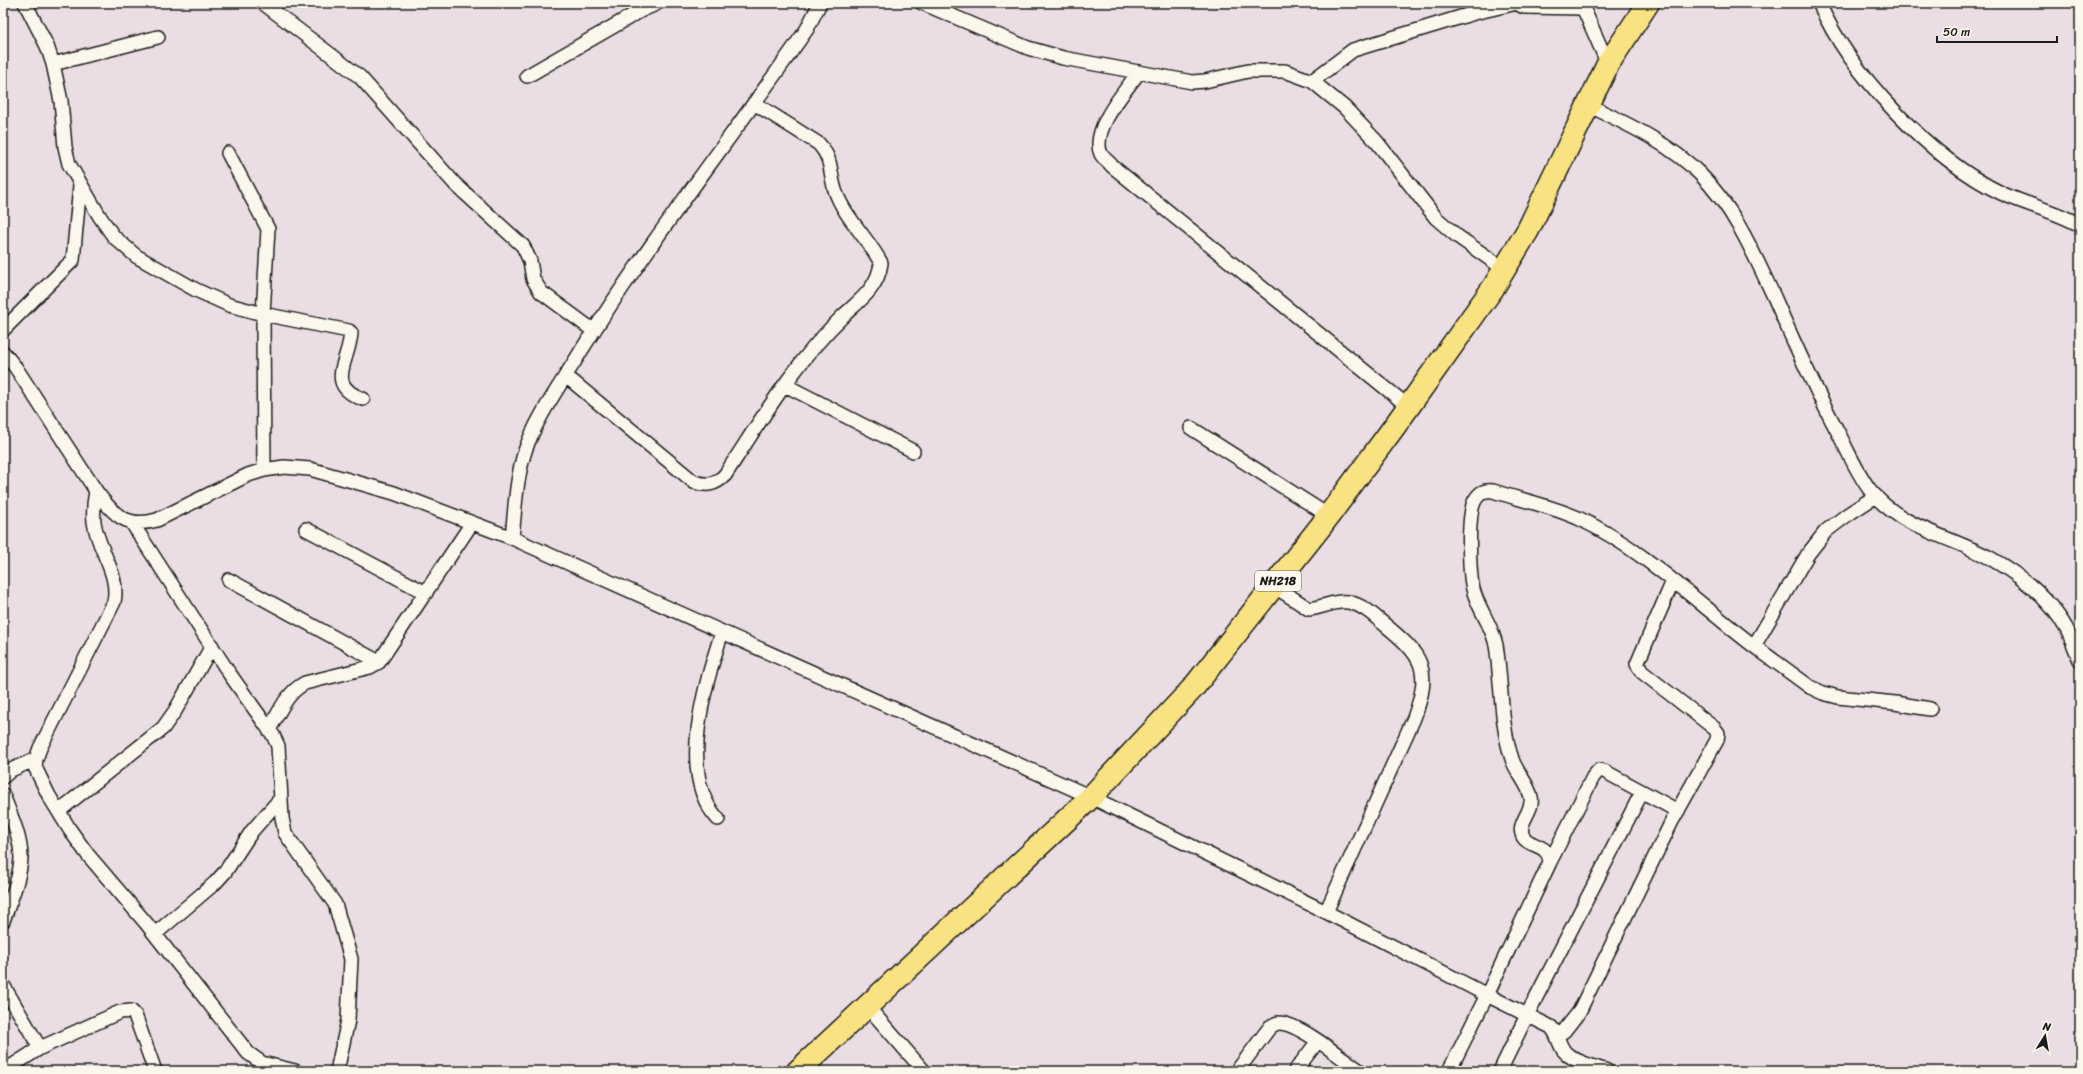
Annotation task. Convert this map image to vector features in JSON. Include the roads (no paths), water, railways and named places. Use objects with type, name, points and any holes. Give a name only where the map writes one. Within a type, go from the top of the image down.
[{"type":"highway","name":"NH218","points":[[798,1071],[1091,797],[1193,688],[1328,516],[1409,407],[1504,269],[1528,230],[1608,64],[1648,3]]},
{"type":"street","points":[[24,3],[48,46],[61,102],[65,147],[69,164],[80,185],[114,237],[136,256],[196,290],[229,305],[263,314],[348,331],[351,334],[340,380],[344,389],[352,396],[363,400]]},
{"type":"street","points":[[263,3],[360,77],[455,184],[523,246],[530,261],[533,279],[541,292],[594,331]]},
{"type":"street","points":[[527,76],[640,11],[658,3]]},
{"type":"street","points":[[512,538],[518,481],[525,451],[540,419],[594,331],[699,178],[807,29],[820,3]]},
{"type":"street","points":[[922,3],[1028,48],[1063,58],[1192,82],[1205,81],[1248,71],[1285,71],[1312,81],[1345,108],[1377,142],[1436,218],[1457,236],[1504,269]]},
{"type":"street","points":[[1312,81],[1353,50],[1474,13],[1516,3],[1524,7],[1581,5],[1608,64]]},
{"type":"street","points":[[1819,3],[1846,49],[1880,96],[1936,149],[1968,174],[2001,193],[2080,225]]},
{"type":"street","points":[[53,64],[158,36]]},
{"type":"street","points":[[1139,72],[1112,110],[1102,128],[1099,142],[1102,154],[1112,166],[1409,407]]},
{"type":"street","points":[[566,376],[694,482],[712,484],[719,481],[725,475],[808,352],[870,291],[880,277],[881,263],[842,206],[835,190],[827,153],[819,144],[754,103]]},
{"type":"street","points":[[1588,105],[1632,127],[1668,148],[1699,174],[1726,204],[1751,245],[1826,410],[1858,471],[1876,496],[1899,516],[1990,558],[2032,587],[2050,605],[2066,629],[2080,660]]},
{"type":"street","points":[[228,153],[268,229],[263,314],[264,470]]},
{"type":"street","points":[[3,330],[73,260],[80,185]]},
{"type":"street","points":[[3,352],[16,368],[109,509],[132,523],[144,524],[157,520],[248,475],[264,470],[284,467],[310,469],[394,493],[512,538],[1091,797],[1326,912],[1551,1027],[1557,1035],[1564,1052],[1573,1058],[1607,1071]]},
{"type":"street","points":[[785,385],[914,451]]},
{"type":"street","points":[[1191,428],[1328,516]]},
{"type":"street","points":[[1550,862],[1550,855],[1546,851],[1525,839],[1522,834],[1521,827],[1531,804],[1531,796],[1512,760],[1507,741],[1496,644],[1474,591],[1469,570],[1469,545],[1474,501],[1485,490],[1579,519],[1612,536],[1654,565],[1754,646],[1822,693],[1838,697],[1895,703],[1930,709]]},
{"type":"street","points":[[96,491],[94,523],[115,580],[117,591],[114,602],[36,759],[35,767],[38,776],[58,812],[88,855],[155,934],[254,1059],[262,1064],[295,1071]]},
{"type":"street","points":[[1754,646],[1808,554],[1826,531],[1876,496]]},
{"type":"street","points":[[132,523],[269,730],[278,746],[282,818],[285,832],[335,904],[351,959],[348,1020],[337,1071]]},
{"type":"street","points":[[269,730],[289,695],[295,688],[304,683],[370,667],[379,662],[472,523]]},
{"type":"street","points":[[306,529],[426,593]]},
{"type":"street","points":[[229,580],[379,662]]},
{"type":"street","points":[[1557,1035],[1573,1021],[1579,1012],[1678,811],[1714,746],[1718,733],[1714,728],[1642,672],[1637,664],[1673,581]]},
{"type":"street","points":[[1274,586],[1309,610],[1340,602],[1357,604],[1367,610],[1406,643],[1418,658],[1423,676],[1423,694],[1414,718],[1326,912]]},
{"type":"street","points":[[718,819],[709,809],[703,795],[698,776],[697,752],[700,716],[707,679],[722,632]]},
{"type":"street","points":[[58,812],[163,728],[175,711],[212,646]]},
{"type":"street","points":[[3,777],[11,770],[36,759]]},
{"type":"street","points":[[1449,1071],[1550,862],[1596,772],[1604,771],[1678,811]]},
{"type":"street","points":[[1500,1071],[1527,1015],[1642,792]]},
{"type":"street","points":[[3,795],[18,838],[20,858],[16,882],[3,921]]},
{"type":"street","points":[[155,934],[215,883],[225,872],[252,831],[281,798]]},
{"type":"street","points":[[3,985],[40,1048]]},
{"type":"street","points":[[867,1006],[924,1071]]},
{"type":"street","points":[[4,1071],[40,1048],[127,1010],[131,1011],[135,1015],[155,1071]]},
{"type":"street","points":[[1237,1071],[1270,1027],[1278,1023],[1288,1025],[1318,1041],[1360,1071]]},
{"type":"street","points":[[1295,1071],[1318,1041]]}]
